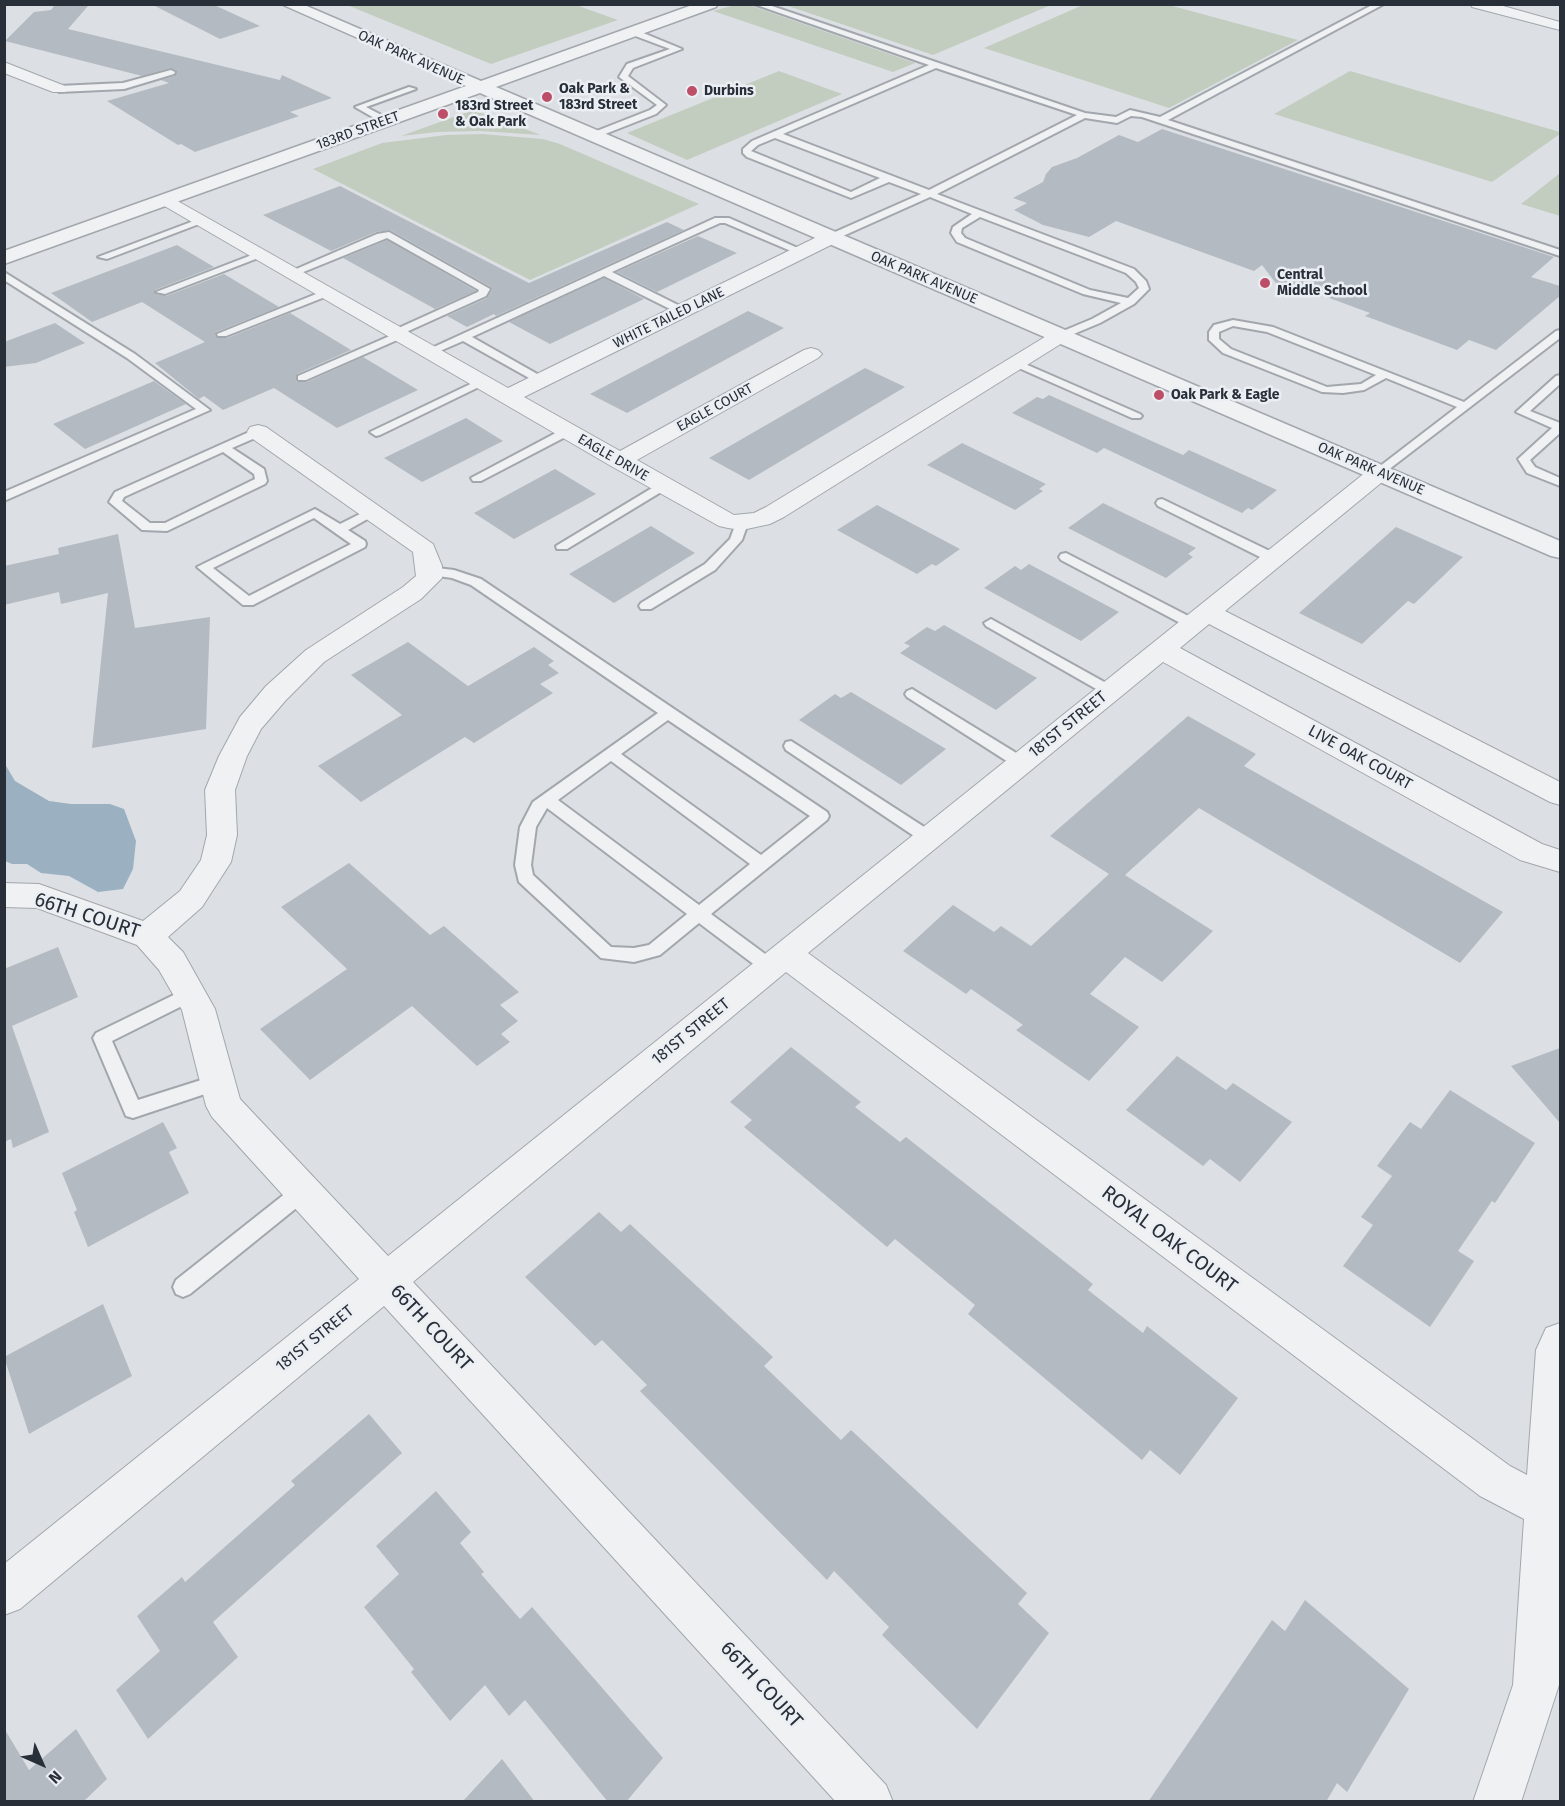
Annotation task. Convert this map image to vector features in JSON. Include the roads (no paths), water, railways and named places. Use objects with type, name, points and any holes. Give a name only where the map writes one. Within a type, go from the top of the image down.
[{"type":"street","name":"OAK PARK AVENUE","points":[[288,4],[1560,550]]},
{"type":"street","name":"183RD STREET","points":[[4,258],[711,4]]},
{"type":"street","points":[[1477,4],[1560,26]]},
{"type":"street","points":[[4,67],[59,89]]},
{"type":"street","name":"EAGLE DRIVE","points":[[167,200],[717,517],[742,523]]},
{"type":"street","name":"WHITE TAILED LANE","points":[[507,398],[830,238]]},
{"type":"street","points":[[742,523],[760,519],[775,512],[1060,336]]},
{"type":"street","name":"EAGLE COURT","points":[[619,461],[811,354]]},
{"type":"street","points":[[148,936],[191,899],[216,862],[222,835],[220,790],[233,756],[250,724],[276,693],[315,656],[412,593],[429,578],[424,549],[258,432]]},
{"type":"street","name":"181ST STREET","points":[[4,1593],[1379,472]]},
{"type":"street","points":[[1200,618],[1560,795]]},
{"type":"street","name":"LIVE OAK COURT","points":[[1161,649],[1531,852],[1560,861]]},
{"type":"street","name":"66TH COURT","points":[[4,895],[39,896],[148,936],[171,961],[198,1009],[224,1106],[869,1802]]},
{"type":"street","name":"ROYAL OAK COURT","points":[[777,961],[1495,1481],[1553,1510]]},
{"type":"street","points":[[1497,1802],[1536,1685],[1553,1510],[1556,1350],[1560,1342]]},
{"type":"lane","points":[[758,4],[1084,115],[1117,120],[1130,113],[1143,114],[1560,253]]},
{"type":"lane","points":[[1161,120],[1382,4]]},
{"type":"lane","points":[[592,136],[653,112],[662,105],[623,77],[630,66],[678,49],[633,32]]},
{"type":"lane","points":[[889,178],[851,195],[746,152],[755,143],[936,65]]},
{"type":"lane","points":[[59,89],[124,86],[171,72]]},
{"type":"lane","points":[[386,121],[359,107],[412,89]]},
{"type":"lane","points":[[830,238],[928,194],[1084,115]]},
{"type":"lane","points":[[776,135],[1130,271],[1141,280],[1144,289],[1130,302],[1096,321],[1060,336]]},
{"type":"lane","points":[[979,213],[958,227],[956,232],[962,240],[1087,292],[1130,302]]},
{"type":"lane","points":[[429,352],[718,220],[726,220],[802,252]]},
{"type":"lane","points":[[103,257],[202,221]]},
{"type":"lane","points":[[292,273],[388,235],[485,291],[302,378]]},
{"type":"lane","points":[[161,292],[261,255]]},
{"type":"lane","points":[[604,272],[682,311]]},
{"type":"lane","points":[[4,275],[131,356],[204,410],[4,497]]},
{"type":"lane","points":[[222,334],[326,292]]},
{"type":"lane","points":[[1385,374],[1364,387],[1326,390],[1227,351],[1214,340],[1214,332],[1218,327],[1233,323],[1251,324],[1269,329],[1385,374],[1464,406]]},
{"type":"lane","points":[[1379,472],[1544,348],[1560,333]]},
{"type":"lane","points":[[463,336],[542,381]]},
{"type":"lane","points":[[1016,363],[1136,416]]},
{"type":"lane","points":[[1560,378],[1522,412],[1560,427],[1524,459],[1531,470],[1560,482]]},
{"type":"lane","points":[[376,432],[481,382]]},
{"type":"lane","points":[[477,478],[567,431]]},
{"type":"lane","points":[[224,448],[260,472],[261,481],[167,527],[147,526],[115,502],[119,495],[258,432]]},
{"type":"lane","points":[[562,546],[662,486]]},
{"type":"lane","points":[[1162,503],[1273,558]]},
{"type":"lane","points":[[315,513],[339,530],[360,544],[248,602],[204,567],[315,513]]},
{"type":"lane","points":[[339,530],[372,513]]},
{"type":"lane","points":[[646,606],[710,567],[736,540],[742,523]]},
{"type":"lane","points":[[1066,557],[1200,618]]},
{"type":"lane","points":[[429,571],[454,574],[476,582],[669,712],[821,816],[654,950],[634,955],[607,953],[525,878],[523,865],[528,827],[538,806],[669,712]]},
{"type":"lane","points":[[991,623],[1110,691]]},
{"type":"lane","points":[[912,694],[1021,763]]},
{"type":"lane","points":[[791,746],[929,838]]},
{"type":"lane","points":[[611,754],[761,864]]},
{"type":"lane","points":[[547,800],[699,914],[777,961]]},
{"type":"lane","points":[[190,994],[102,1038],[133,1110],[217,1083]]},
{"type":"lane","points":[[183,1287],[303,1191]]},
{"type":"water","points":[[5,764],[15,781],[49,801],[71,804],[110,804],[124,809],[136,841],[133,869],[123,889],[98,892],[69,876],[41,873],[27,864],[12,864],[5,861]]},
{"type":"place","name":"Durbins","points":[[692,91]]},
{"type":"place","name":"Oak Park & 183rd Street","points":[[547,97]]},
{"type":"place","name":"183rd Street & Oak Park","points":[[443,114]]},
{"type":"place","name":"Central Middle School","points":[[1265,283]]},
{"type":"place","name":"Oak Park & Eagle","points":[[1159,395]]}]
